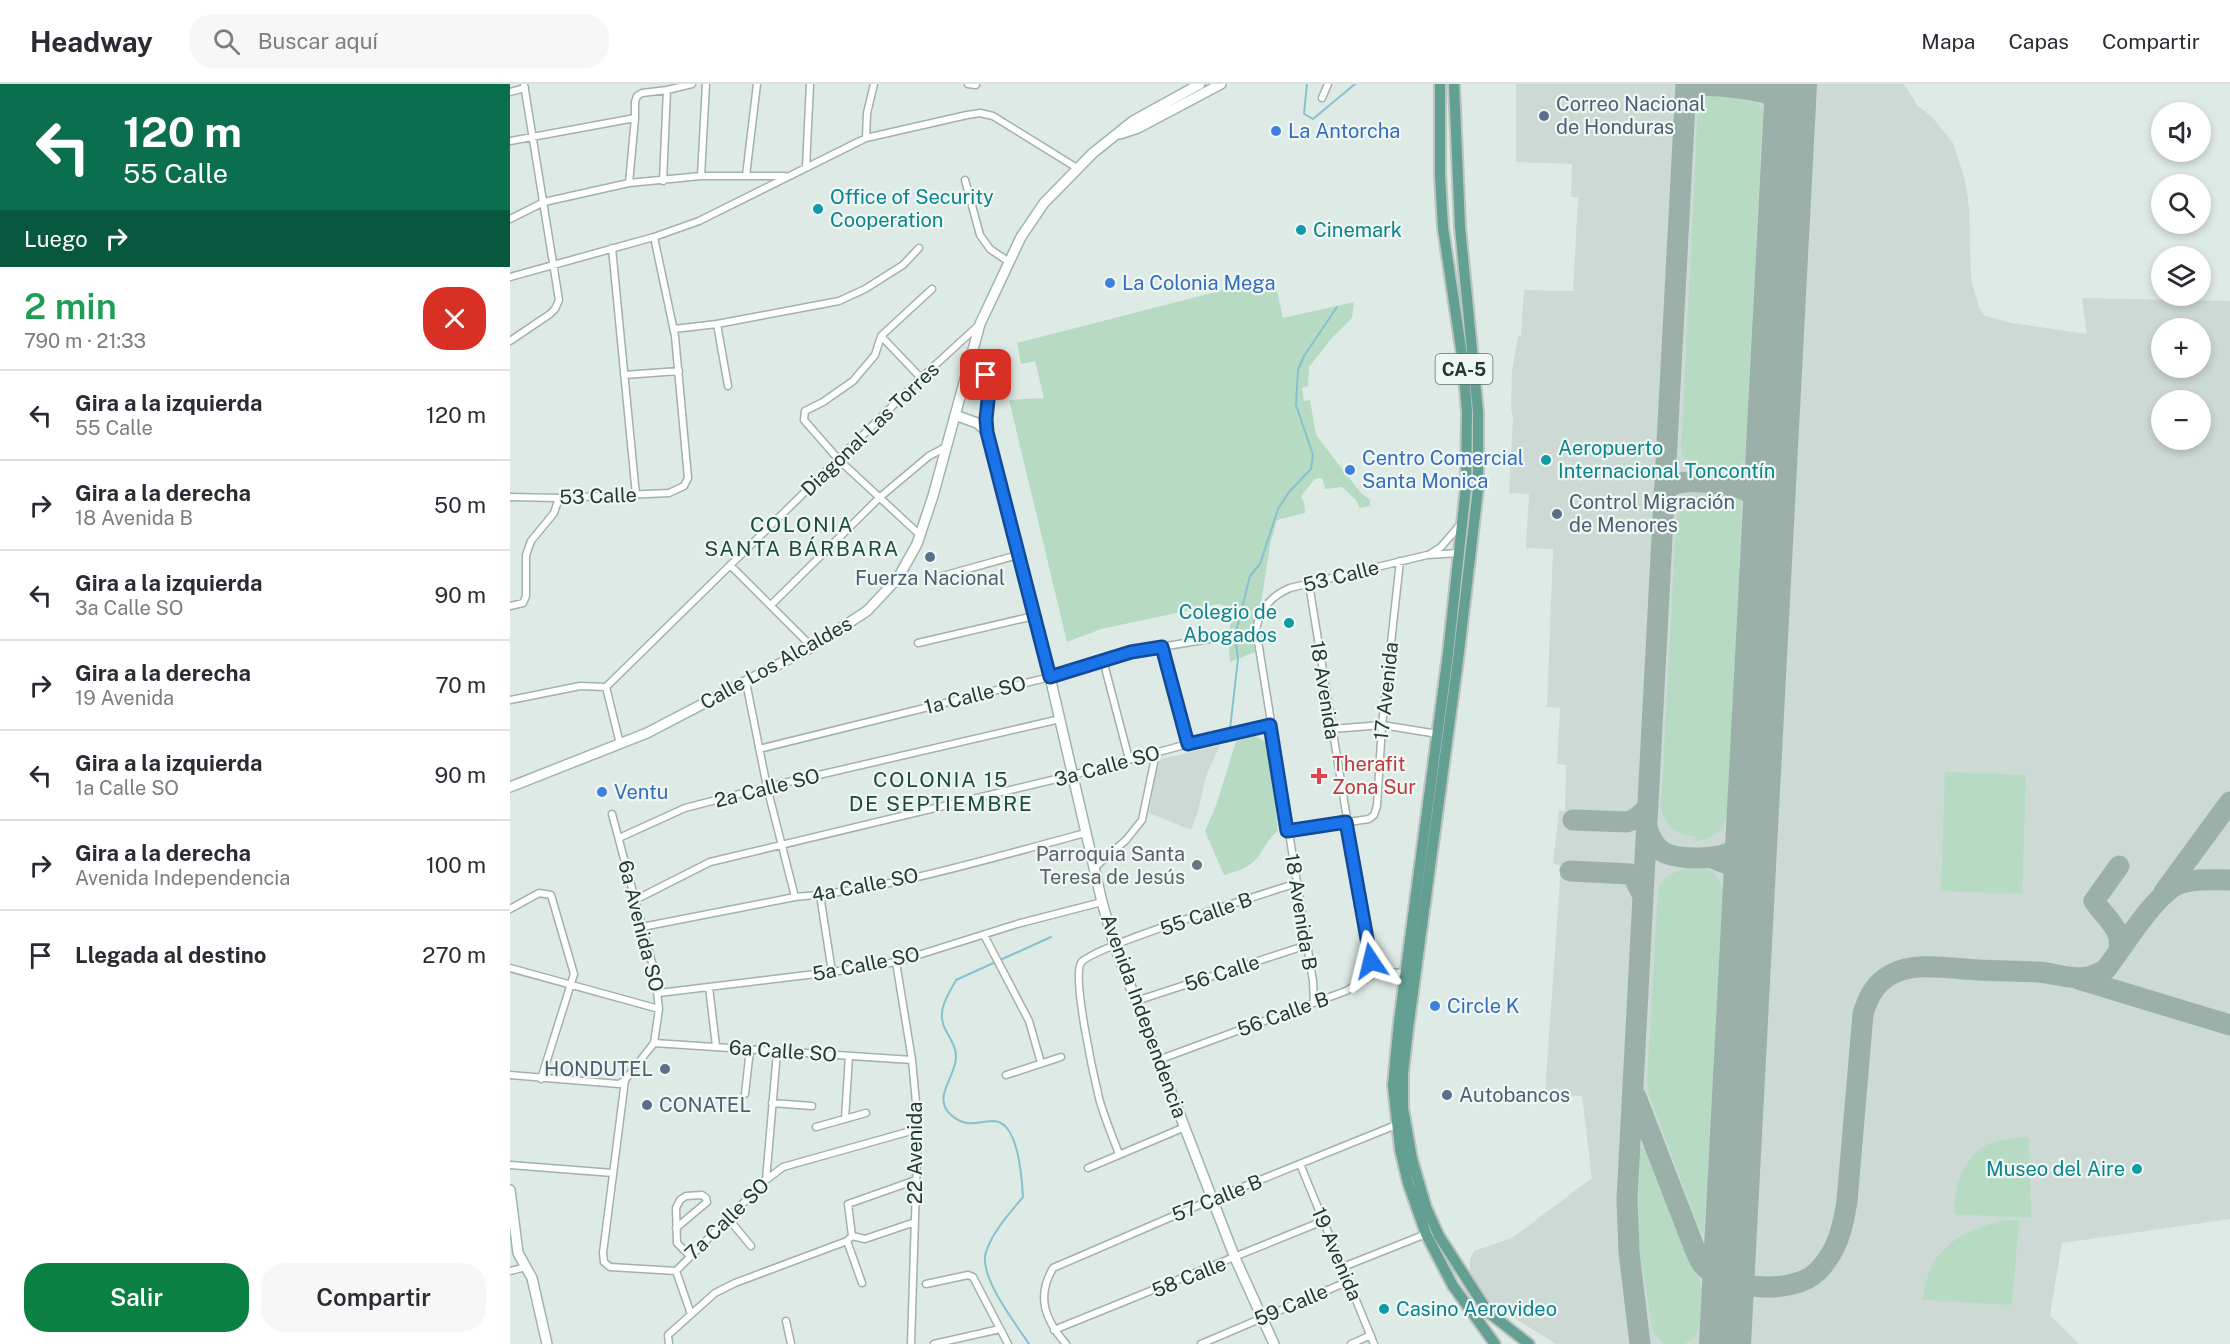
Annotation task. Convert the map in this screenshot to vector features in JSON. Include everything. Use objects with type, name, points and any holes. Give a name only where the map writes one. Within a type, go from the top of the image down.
[{"type":"main road","name":"CA-5","points":[[1438,734],[1466,487],[1467,412],[1456,306],[1443,228],[1440,175],[1440,84]]},
{"type":"main road","name":"CA-5","points":[[1454,84],[1460,227],[1478,412],[1478,489],[1458,660],[1408,1029],[1403,1072],[1403,1108],[1419,1184],[1439,1236],[1488,1312],[1529,1344]]},
{"type":"main road","points":[[1438,734],[1395,1056],[1393,1085],[1396,1125],[1408,1183],[1426,1234],[1453,1286],[1494,1344]]},
{"type":"street","points":[[629,183],[635,118],[634,102],[637,96],[649,88],[667,90],[692,84]]},
{"type":"street","points":[[701,176],[706,84]]},
{"type":"street","points":[[746,176],[757,84]]},
{"type":"street","points":[[806,167],[810,84]]},
{"type":"street","points":[[866,138],[867,113],[874,84]]},
{"type":"street","points":[[968,84],[976,85]]},
{"type":"street","name":"Calle Los Alcaldes","points":[[510,787],[647,733],[812,647],[867,611],[898,578],[920,535],[980,324],[1021,237],[1044,203],[1077,168],[1133,121],[1200,84]]},
{"type":"street","name":"Calle Los Alcaldes","points":[[1115,136],[1138,128],[1221,84]]},
{"type":"street","points":[[1322,98],[1328,84]]},
{"type":"street","points":[[510,92],[525,86],[559,300],[555,309],[510,341]]},
{"type":"street","points":[[663,181],[667,90]]},
{"type":"street","points":[[510,277],[654,237],[699,220],[866,138],[967,114],[980,113],[993,116],[1077,168]]},
{"type":"street","points":[[510,141],[635,118]]},
{"type":"street","points":[[510,219],[544,202],[629,183],[701,176],[789,176]]},
{"type":"street","points":[[965,180],[980,235],[990,249],[1009,262]]},
{"type":"street","points":[[624,375],[679,371],[674,329],[654,237]]},
{"type":"street","points":[[612,248],[636,495]]},
{"type":"street","points":[[674,329],[717,324],[839,300],[865,290],[903,265],[919,248]]},
{"type":"street","points":[[920,535],[839,460],[804,420],[805,411],[823,402],[853,381],[868,366],[881,336],[932,289]]},
{"type":"street","points":[[717,324],[728,386]]},
{"type":"street","name":"Diagonal Las Torres","points":[[606,687],[921,378],[980,324]]},
{"type":"street","points":[[881,336],[921,378]]},
{"type":"street","name":"Avenida Independencia","points":[[968,365],[986,375],[990,381],[987,432],[1050,677],[1102,902],[1114,944],[1235,1258],[1274,1344]]},
{"type":"street","name":"53 Calle","points":[[510,497],[559,498],[669,493],[684,486],[688,478],[679,371]]},
{"type":"street","points":[[955,415],[977,423],[987,432]]},
{"type":"street","points":[[771,605],[879,498],[929,456],[946,447]]},
{"type":"street","points":[[510,606],[523,603],[526,596],[526,555],[531,541],[554,513],[559,498]]},
{"type":"street","name":"53 Calle","points":[[1427,555],[1442,547],[1462,520]]},
{"type":"street","name":"53 Calle","points":[[1263,609],[1276,595],[1290,588],[1427,555],[1459,553]]},
{"type":"street","points":[[939,577],[1018,555]]},
{"type":"street","name":"17 Avenida","points":[[1346,822],[1369,819],[1377,806],[1382,725],[1400,561]]},
{"type":"street","points":[[730,565],[812,647]]},
{"type":"street","name":"18 Avenida","points":[[1308,584],[1346,822],[1371,961],[1377,972]]},
{"type":"street","name":"18 Avenida B","points":[[1263,609],[1256,629],[1307,945],[1314,1004]]},
{"type":"street","points":[[918,643],[1034,616]]},
{"type":"street","name":"1a Calle SO","points":[[759,749],[1050,677],[1131,652],[1227,636]]},
{"type":"street","points":[[1162,647],[1188,744]]},
{"type":"street","points":[[1103,660],[1129,759]]},
{"type":"street","points":[[746,682],[767,787],[795,897]]},
{"type":"street","points":[[510,700],[580,687],[606,687],[620,744]]},
{"type":"street","name":"2a Calle SO","points":[[619,838],[685,808],[1060,719]]},
{"type":"street","name":"3a Calle SO","points":[[635,900],[710,862],[1270,725]]},
{"type":"street","points":[[1332,729],[1382,725],[1438,734]]},
{"type":"street","points":[[1094,868],[1126,840],[1142,820],[1156,753]]},
{"type":"street","name":"6a Avenida SO","points":[[612,814],[659,993],[654,1043],[625,1080]]},
{"type":"street","points":[[1287,831],[1346,822]]},
{"type":"street","name":"4a Calle SO","points":[[642,927],[795,897],[820,895],[957,867],[1086,833]]},
{"type":"street","name":"55 Calle B","points":[[1119,1154],[1099,1097],[1079,992],[1079,966],[1085,958],[1114,944],[1297,883]]},
{"type":"street","points":[[510,909],[539,893],[551,895],[574,971],[541,1079]]},
{"type":"street","points":[[820,895],[832,972]]},
{"type":"street","name":"5a Calle SO","points":[[659,993],[896,962],[1017,924],[1102,902]]},
{"type":"street","points":[[984,935],[1029,1021],[1041,1063]]},
{"type":"street","name":"56 Calle","points":[[1137,1001],[1307,945]]},
{"type":"street","name":"22 Avenida","points":[[896,962],[912,1060],[918,1129],[911,1344]]},
{"type":"street","points":[[510,968],[659,1009]]},
{"type":"street","points":[[1377,972],[1406,973]]},
{"type":"street","name":"56 Calle B","points":[[1158,1060],[1314,1004],[1346,991],[1377,972]]},
{"type":"street","points":[[709,987],[716,1046]]},
{"type":"street","name":"6a Calle SO","points":[[654,1043],[912,1060]]},
{"type":"street","points":[[745,1094],[750,1049]]},
{"type":"street","points":[[766,1180],[777,1052]]},
{"type":"street","points":[[845,1119],[849,1056]]},
{"type":"street","points":[[1005,1075],[1061,1056]]},
{"type":"street","points":[[510,1075],[619,1084],[625,1080]]},
{"type":"street","points":[[625,1080],[603,1253],[604,1262],[610,1267],[676,1271],[691,1314]]},
{"type":"street","points":[[772,1103],[812,1106]]},
{"type":"street","points":[[816,1127],[866,1113]]},
{"type":"street","name":"57 Calle B","points":[[1054,1330],[1043,1297],[1045,1282],[1053,1268],[1213,1199],[1396,1125]]},
{"type":"street","points":[[1088,1168],[1185,1127]]},
{"type":"street","name":"7a Calle SO","points":[[676,1271],[727,1217],[783,1167],[918,1129]]},
{"type":"street","name":"19 Avenida","points":[[1300,1164],[1374,1344]]},
{"type":"street","points":[[510,1165],[613,1173]]},
{"type":"street","points":[[852,1236],[848,1204],[916,1180]]},
{"type":"street","points":[[510,1190],[518,1253],[532,1278],[547,1344]]},
{"type":"street","points":[[676,1228],[707,1202],[706,1198],[702,1195],[687,1196],[680,1200],[676,1208],[676,1228],[677,1243],[689,1255]]},
{"type":"street","points":[[727,1217],[751,1246]]},
{"type":"street","name":"58 Calle","points":[[1054,1330],[1323,1221]]},
{"type":"street","points":[[852,1236],[865,1239],[915,1222]]},
{"type":"street","name":"59 Calle","points":[[1343,1267],[1426,1234]]},
{"type":"street","points":[[669,1344],[668,1335],[715,1293],[735,1283],[847,1241],[852,1236]]},
{"type":"street","points":[[847,1241],[862,1283]]},
{"type":"street","points":[[510,1271],[526,1267]]},
{"type":"street","points":[[926,1284],[968,1275],[973,1277],[1008,1344]]},
{"type":"street","name":"59 Calle","points":[[1201,1344],[1348,1281]]},
{"type":"street","points":[[786,1321],[791,1344]]},
{"type":"street","points":[[934,1344],[1000,1329]]},
{"type":"street","points":[[1054,1330],[1066,1344]]},
{"type":"street","points":[[1351,1344],[1371,1335]]},
{"type":"shaded area","name":"Aeropuerto Internacional Toncontín","points":[[1516,84],[1904,84],[1918,106],[1932,117],[1953,143],[1965,180],[1969,207],[1971,279],[1979,308],[1985,316],[2011,323],[2087,334],[2082,298],[2151,299],[2151,306],[2211,306],[2211,301],[2230,301],[2230,1219],[2062,1243],[2050,1315],[2079,1344],[1556,1344],[1487,1301],[1470,1273],[1470,1260],[1474,1251],[1512,1238],[1592,1178],[1582,1096],[1545,1094],[1561,865],[1553,864],[1559,811],[1565,811],[1566,765],[1557,764],[1560,708],[1547,707],[1553,549],[1526,548],[1529,494],[1509,493],[1513,418],[1512,371],[1518,336],[1521,336],[1524,290],[1573,291],[1578,197],[1571,197],[1572,164],[1516,162]]},
{"type":"shaded area","points":[[1220,745],[1206,776],[1191,830],[1149,813],[1158,760]]},
{"type":"green space","points":[[1710,94],[1748,97],[1763,107],[1745,459],[1740,465],[1722,470],[1691,463],[1681,451],[1698,105],[1701,98]]},
{"type":"green space","points":[[1274,277],[1283,318],[1354,302],[1352,318],[1331,339],[1309,367],[1308,386],[1302,388],[1304,401],[1310,400],[1316,435],[1360,492],[1370,500],[1370,506],[1360,508],[1356,500],[1342,487],[1325,489],[1322,478],[1315,479],[1301,496],[1305,513],[1277,520],[1270,545],[1261,604],[1253,625],[1255,652],[1230,662],[1229,635],[1234,609],[1219,604],[1101,629],[1067,642],[1009,400],[1044,398],[1035,361],[1021,364],[1017,343]]},
{"type":"green space","points":[[1697,489],[1734,493],[1741,501],[1742,511],[1727,815],[1723,826],[1716,834],[1695,841],[1695,837],[1677,832],[1669,825],[1661,808],[1677,504],[1680,496],[1697,492]]},
{"type":"green space","points":[[1255,736],[1266,742],[1268,747],[1278,831],[1251,864],[1224,875],[1205,831],[1217,803],[1236,741]]},
{"type":"green space","points":[[1945,772],[2026,775],[2022,894],[1941,891]]},
{"type":"green space","points":[[1690,866],[1713,872],[1720,881],[1723,893],[1704,1232],[1701,1233],[1649,1095],[1647,1081],[1658,890],[1668,877]]},
{"type":"green space","points":[[2029,1137],[2031,1218],[1954,1214],[1959,1179],[1971,1158],[1989,1144],[2004,1139]]},
{"type":"green space","points":[[1647,1148],[1702,1287],[1700,1326],[1694,1338],[1684,1344],[1665,1344],[1653,1331],[1637,1233],[1640,1149]]},
{"type":"green space","points":[[2006,1220],[2019,1220],[2012,1305],[1922,1300],[1929,1272],[1942,1251],[1961,1236],[1983,1226]]},
{"type":"waterway","points":[[1307,84],[1304,114],[1313,119],[1355,84]]},
{"type":"waterway","points":[[1230,729],[1238,659],[1235,635],[1250,576],[1260,564],[1278,509],[1289,492],[1311,469],[1313,455],[1296,405],[1298,370],[1304,356],[1337,307]]},
{"type":"waterway","points":[[1029,1344],[1000,1300],[985,1262],[986,1252],[993,1237],[1023,1197],[1018,1153],[1009,1131],[1002,1124],[994,1121],[962,1122],[951,1115],[946,1108],[943,1101],[944,1094],[956,1056],[954,1045],[943,1025],[942,1009],[956,980],[1051,937]]},
{"type":"taxiway","points":[[1640,1344],[1629,1252],[1627,1199],[1686,84]]},
{"type":"taxiway","points":[[1685,100],[1697,86],[1761,92],[1779,100],[1789,123]]},
{"type":"taxiway","points":[[1732,486],[1750,480],[1761,471],[1768,458],[1773,440]]},
{"type":"taxiway","points":[[1664,494],[1675,484],[1691,482],[1735,487],[1750,493],[1757,500],[1769,526]]},
{"type":"taxiway","points":[[2164,892],[2230,802]]},
{"type":"taxiway","points":[[1573,820],[1627,822],[1635,819],[1648,808]]},
{"type":"taxiway","points":[[1647,827],[1653,842],[1665,853],[1700,858],[1720,856],[1734,850],[1743,842],[1753,824]]},
{"type":"taxiway","points":[[1712,858],[1730,865],[1750,888]]},
{"type":"taxiway","points":[[2118,953],[2117,931],[2094,901],[2119,866]]},
{"type":"taxiway","points":[[1570,871],[1630,874],[1643,896]]},
{"type":"taxiway","points":[[1636,1097],[1703,1265],[1715,1275],[1744,1285],[1777,1287],[1793,1284],[1817,1272],[1830,1256],[1838,1239],[1847,1201],[1863,1014],[1870,996],[1881,982],[1902,970],[1923,967],[2039,972],[2074,978],[2089,977],[2106,969],[2140,922],[2169,890],[2191,881],[2230,880]]},
{"type":"taxiway","points":[[2078,979],[2230,1025]]},
{"type":"taxiway","points":[[1722,1344],[1726,1332]]},
{"type":"runway","points":[[1725,1344],[1791,84]]},
{"type":"place","name":"Correo Nacional de Honduras","points":[[1544,116]]},
{"type":"place","name":"La Antorcha","points":[[1276,131]]},
{"type":"place","name":"Office of Security Cooperation","points":[[818,209]]},
{"type":"place","name":"Cinemark","points":[[1301,230]]},
{"type":"place","name":"La Colonia Mega","points":[[1110,283]]},
{"type":"place","name":"Aeropuerto Internacional Toncontín","points":[[1546,460]]},
{"type":"place","name":"Centro Comercial Santa Monica","points":[[1350,470]]},
{"type":"place","name":"Control Migración de Menores","points":[[1557,514]]},
{"type":"place","name":"Fuerza Nacional","points":[[930,557]]},
{"type":"place","name":"Colegio de Abogados","points":[[1289,623]]},
{"type":"place","name":"Therafit Zona Sur","points":[[1319,776]]},
{"type":"place","name":"Ventu","points":[[602,792]]},
{"type":"place","name":"Parroquia Santa Teresa de Jesús","points":[[1197,865]]},
{"type":"place","name":"Circle K","points":[[1435,1006]]},
{"type":"place","name":"HONDUTEL","points":[[665,1069]]},
{"type":"place","name":"Autobancos","points":[[1447,1095]]},
{"type":"place","name":"CONATEL","points":[[647,1105]]},
{"type":"place","name":"Museo del Aire","points":[[2137,1169]]},
{"type":"place","name":"Casino Aerovideo","points":[[1384,1309]]},
{"type":"district","name":"COLONIA SANTA BÁRBARA","points":[[802,536]]},
{"type":"district","name":"COLONIA 15 DE SEPTIEMBRE","points":[[941,791]]},
{"type":"route","points":[[986,375],[990,381],[987,432],[1050,677],[1131,652],[1162,647],[1188,744],[1270,725],[1287,831],[1346,822],[1371,961]]}]
